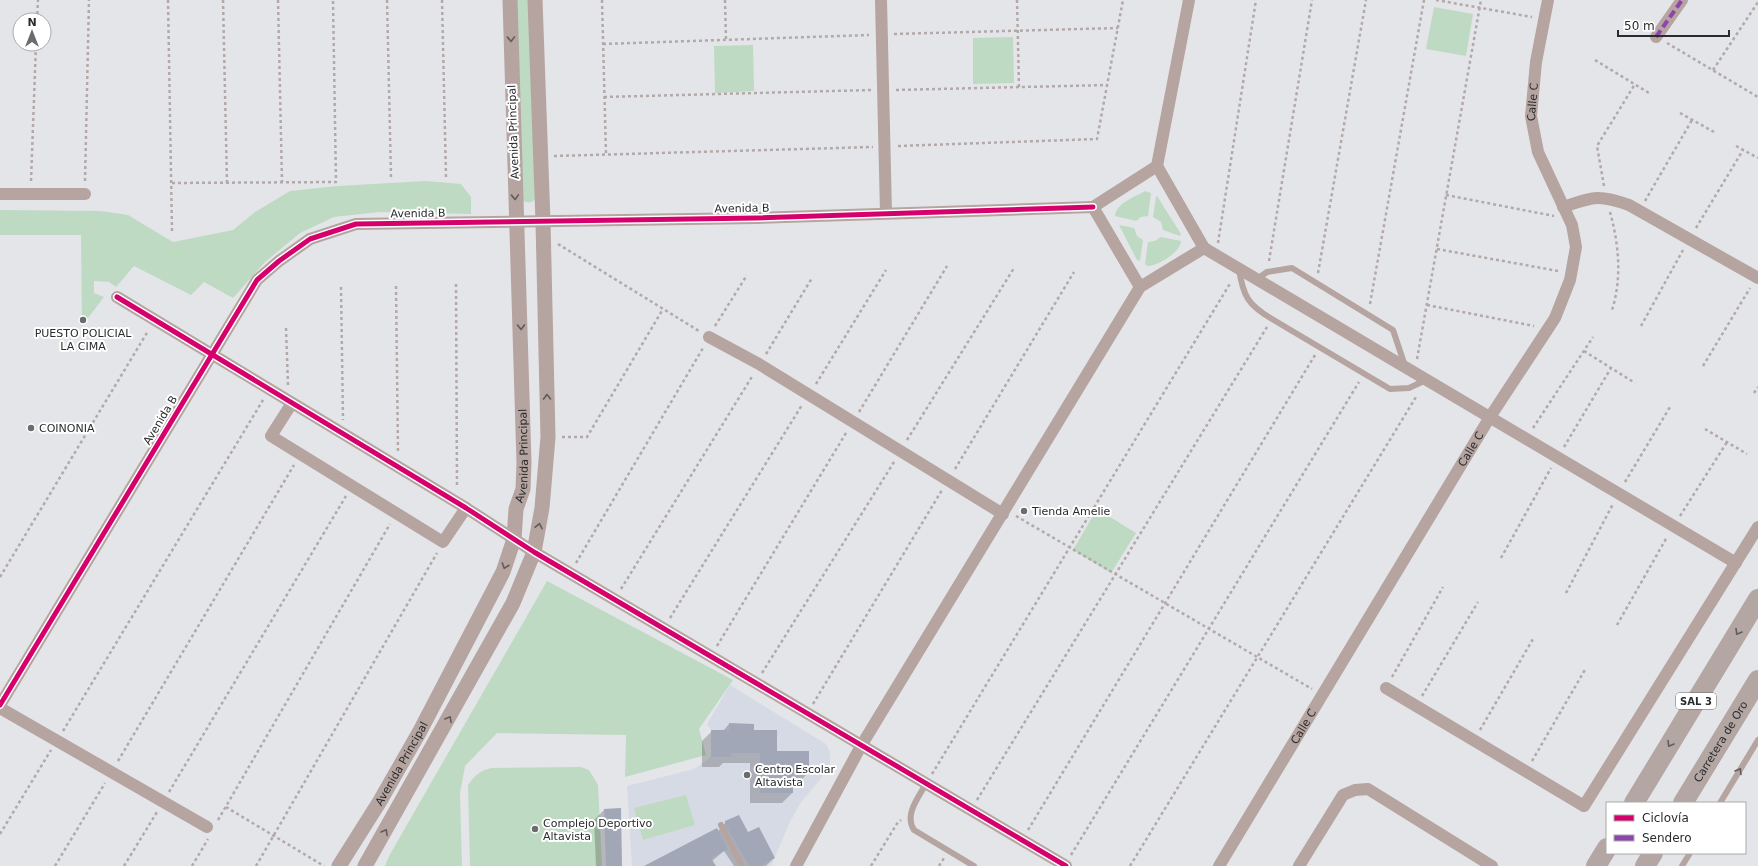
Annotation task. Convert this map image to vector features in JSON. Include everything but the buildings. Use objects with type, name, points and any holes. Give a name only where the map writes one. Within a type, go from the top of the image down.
[{"type":"highway","name":"SAL 3","points":[[1635,802],[1758,599]]},
{"type":"highway","name":"Carretera de Oro","points":[[1684,802],[1758,680]]},
{"type":"highway","points":[[1596,866],[1606,850]]},
{"type":"highway","points":[[1645,866],[1652,854]]},
{"type":"street","name":"Avenida Principal","points":[[339,866],[380,801],[420,731],[503,572],[514,538],[516,509],[523,489],[524,463],[510,0]]},
{"type":"street","name":"Avenida Principal","points":[[365,866],[513,603],[534,552],[542,508],[548,437],[543,228],[535,0]]},
{"type":"street","points":[[881,0],[886,213]]},
{"type":"street","points":[[1189,0],[1157,166],[1204,248],[1736,563]]},
{"type":"street","name":"Calle C","points":[[1219,866],[1490,417],[1555,318],[1571,274],[1576,247],[1572,225],[1538,152],[1531,116],[1536,62],[1548,0]]},
{"type":"street","points":[[1656,37],[1682,0]]},
{"type":"street","points":[[1140,287],[1093,207],[1157,166]]},
{"type":"street","points":[[0,194],[85,194]]},
{"type":"street","points":[[1563,207],[1592,197],[1606,198],[1629,205],[1757,278]]},
{"type":"street","name":"Avenida B","points":[[0,707],[257,280],[279,260],[310,239],[356,224],[516,221],[543,228],[886,213],[1093,207]]},
{"type":"street","points":[[796,866],[861,746],[1140,287],[1204,248]]},
{"type":"street","points":[[117,298],[461,505],[534,552],[1065,866]]},
{"type":"street","points":[[709,337],[759,364],[948,480],[1004,512]]},
{"type":"street","points":[[290,402],[271,436],[443,542],[461,505]]},
{"type":"street","points":[[1386,688],[1584,806],[1758,527]]},
{"type":"street","points":[[0,707],[211,829]]},
{"type":"street","points":[[1300,866],[1343,795],[1355,790],[1368,789],[1492,866]]},
{"type":"lane","points":[[1257,279],[1267,272],[1292,268],[1393,330],[1410,370]]},
{"type":"lane","points":[[1239,269],[1242,288],[1247,299],[1260,312],[1390,388],[1409,388],[1426,380]]},
{"type":"lane","points":[[1721,802],[1758,740]]},
{"type":"lane","points":[[926,784],[910,816],[910,823],[914,830],[974,866]]},
{"type":"lane","points":[[721,825],[742,866]]},
{"type":"lane","points":[[1682,866],[1689,854]]},
{"type":"path","points":[[37,12],[38,0]]},
{"type":"path","points":[[85,194],[89,0]]},
{"type":"path","points":[[168,0],[172,231]]},
{"type":"path","points":[[223,0],[227,183]]},
{"type":"path","points":[[278,0],[282,182]]},
{"type":"path","points":[[172,184],[336,182],[334,0]]},
{"type":"path","points":[[387,0],[391,177]]},
{"type":"path","points":[[442,0],[446,177]]},
{"type":"path","points":[[602,0],[606,155]]},
{"type":"path","points":[[725,0],[726,40]]},
{"type":"path","points":[[1017,0],[1018,87]]},
{"type":"path","points":[[540,156],[1098,139],[1123,0]]},
{"type":"path","points":[[1216,256],[1256,0]]},
{"type":"path","points":[[1267,272],[1312,0]]},
{"type":"path","points":[[1316,283],[1366,0]]},
{"type":"path","points":[[1368,315],[1424,0]]},
{"type":"path","points":[[1436,0],[1544,20]]},
{"type":"path","points":[[1410,370],[1427,305],[1481,0]]},
{"type":"path","points":[[1713,70],[1758,2]]},
{"type":"path","points":[[603,44],[882,34],[1118,28]]},
{"type":"path","points":[[1656,37],[1758,97]]},
{"type":"path","points":[[31,194],[36,52]]},
{"type":"path","points":[[1595,60],[1649,93]]},
{"type":"path","points":[[1612,310],[1617,296],[1618,248],[1606,198],[1597,146],[1635,84]]},
{"type":"path","points":[[604,97],[1107,85]]},
{"type":"path","points":[[1680,113],[1714,132]]},
{"type":"path","points":[[1639,211],[1692,120]]},
{"type":"path","points":[[1736,146],[1758,158]]},
{"type":"path","points":[[1641,326],[1689,239],[1743,150]]},
{"type":"path","points":[[1446,195],[1569,219]]},
{"type":"path","points":[[543,228],[663,309],[709,337]]},
{"type":"path","points":[[1437,249],[1571,274]]},
{"type":"path","points":[[711,657],[946,266]]},
{"type":"path","points":[[756,684],[1014,268]]},
{"type":"path","points":[[926,784],[1239,269]]},
{"type":"path","points":[[663,629],[886,270]]},
{"type":"path","points":[[807,714],[1074,272]]},
{"type":"path","points":[[570,573],[747,275]]},
{"type":"path","points":[[615,600],[812,278]]},
{"type":"path","points":[[1702,366],[1757,278]]},
{"type":"path","points":[[456,284],[461,505]]},
{"type":"path","points":[[396,286],[398,467]]},
{"type":"path","points":[[341,287],[343,434]]},
{"type":"path","points":[[1427,305],[1548,329]]},
{"type":"path","points":[[548,437],[587,438],[663,309]]},
{"type":"path","points":[[971,811],[1272,319]]},
{"type":"path","points":[[0,577],[154,320]]},
{"type":"path","points":[[286,328],[290,402]]},
{"type":"path","points":[[1526,438],[1593,337]]},
{"type":"path","points":[[1022,840],[1320,347]]},
{"type":"path","points":[[1584,351],[1635,383]]},
{"type":"path","points":[[1501,558],[1558,457],[1611,368]]},
{"type":"path","points":[[1065,866],[1364,373]]},
{"type":"path","points":[[1130,866],[1426,380]]},
{"type":"path","points":[[1754,393],[1758,387]]},
{"type":"path","points":[[0,834],[269,390]]},
{"type":"path","points":[[1566,593],[1618,494],[1670,407]]},
{"type":"path","points":[[1705,429],[1747,454]]},
{"type":"path","points":[[1617,625],[1674,526],[1727,442]]},
{"type":"path","points":[[55,866],[301,454]]},
{"type":"path","points":[[124,866],[352,485]]},
{"type":"path","points":[[1004,512],[1070,548],[1322,695]]},
{"type":"path","points":[[192,866],[211,829],[226,807],[397,513]]},
{"type":"path","points":[[256,866],[443,542]]},
{"type":"path","points":[[1386,688],[1443,588]]},
{"type":"path","points":[[1416,706],[1478,602]]},
{"type":"path","points":[[1474,741],[1533,639]]},
{"type":"path","points":[[1526,772],[1586,668]]},
{"type":"path","points":[[226,807],[324,866]]},
{"type":"path","points":[[871,866],[898,822],[910,816]]},
{"type":"shaded area","name":"Centro Escolar Altavista","points":[[730,685],[826,744],[830,752],[830,764],[819,781],[801,802],[790,822],[771,866],[632,866],[627,786],[694,769],[711,757],[711,730],[707,724]]},
{"type":"green space","points":[[516,0],[530,0],[535,199],[532,202],[525,202],[521,200]]},
{"type":"green space","points":[[1434,7],[1473,14],[1466,56],[1426,49]]},
{"type":"green space","points":[[1013,37],[1014,83],[973,84],[973,38]]},
{"type":"green space","points":[[753,45],[754,91],[715,93],[714,46]]},
{"type":"green space","points":[[426,181],[461,184],[471,197],[471,214],[379,212],[334,217],[300,233],[265,262],[233,298],[204,282],[191,295],[134,266],[116,287],[109,282],[94,281],[94,293],[104,297],[82,326],[81,235],[0,235],[0,210],[101,211],[128,215],[173,242],[233,230],[255,212],[290,191],[338,186]]},
{"type":"green space","points":[[1145,191],[1151,193],[1148,216],[1141,217],[1136,221],[1115,216],[1116,211],[1122,204]]},
{"type":"green space","points":[[1157,196],[1181,234],[1180,236],[1163,230],[1161,222],[1153,217]]},
{"type":"green space","points":[[1119,225],[1134,228],[1137,236],[1143,240],[1140,261],[1137,260]]},
{"type":"green space","points":[[1161,237],[1181,241],[1180,245],[1173,254],[1167,258],[1151,266],[1147,266],[1145,264],[1148,242],[1155,241]]},
{"type":"green space","points":[[1097,509],[1136,533],[1111,573],[1073,550]]},
{"type":"green space","points":[[547,581],[733,680],[699,729],[706,755],[625,777],[626,735],[497,733],[465,766],[460,793],[462,866],[385,866],[389,856]]},
{"type":"green space","name":"Complejo Deportivo Altavista","points":[[581,767],[589,770],[598,785],[602,866],[470,866],[468,785],[475,776],[491,768]]},
{"type":"green space","points":[[686,795],[695,825],[643,840],[634,808]]},
{"type":"marked path","points":[[1656,37],[1682,0]]},
{"type":"cycle path","points":[[0,705],[257,280],[279,261],[310,239],[356,224],[756,218],[1093,207]]},
{"type":"cycle path","points":[[117,297],[466,508],[534,552],[1066,866]]},
{"type":"place","name":"PUESTO POLICIAL LA CIMA","points":[[83,320]]},
{"type":"place","name":"COINONIA","points":[[31,428]]},
{"type":"place","name":"Tienda Amelie","points":[[1024,511]]},
{"type":"place","name":"Centro Escolar Altavista","points":[[747,775]]},
{"type":"place","name":"Complejo Deportivo Altavista","points":[[535,829]]}]
